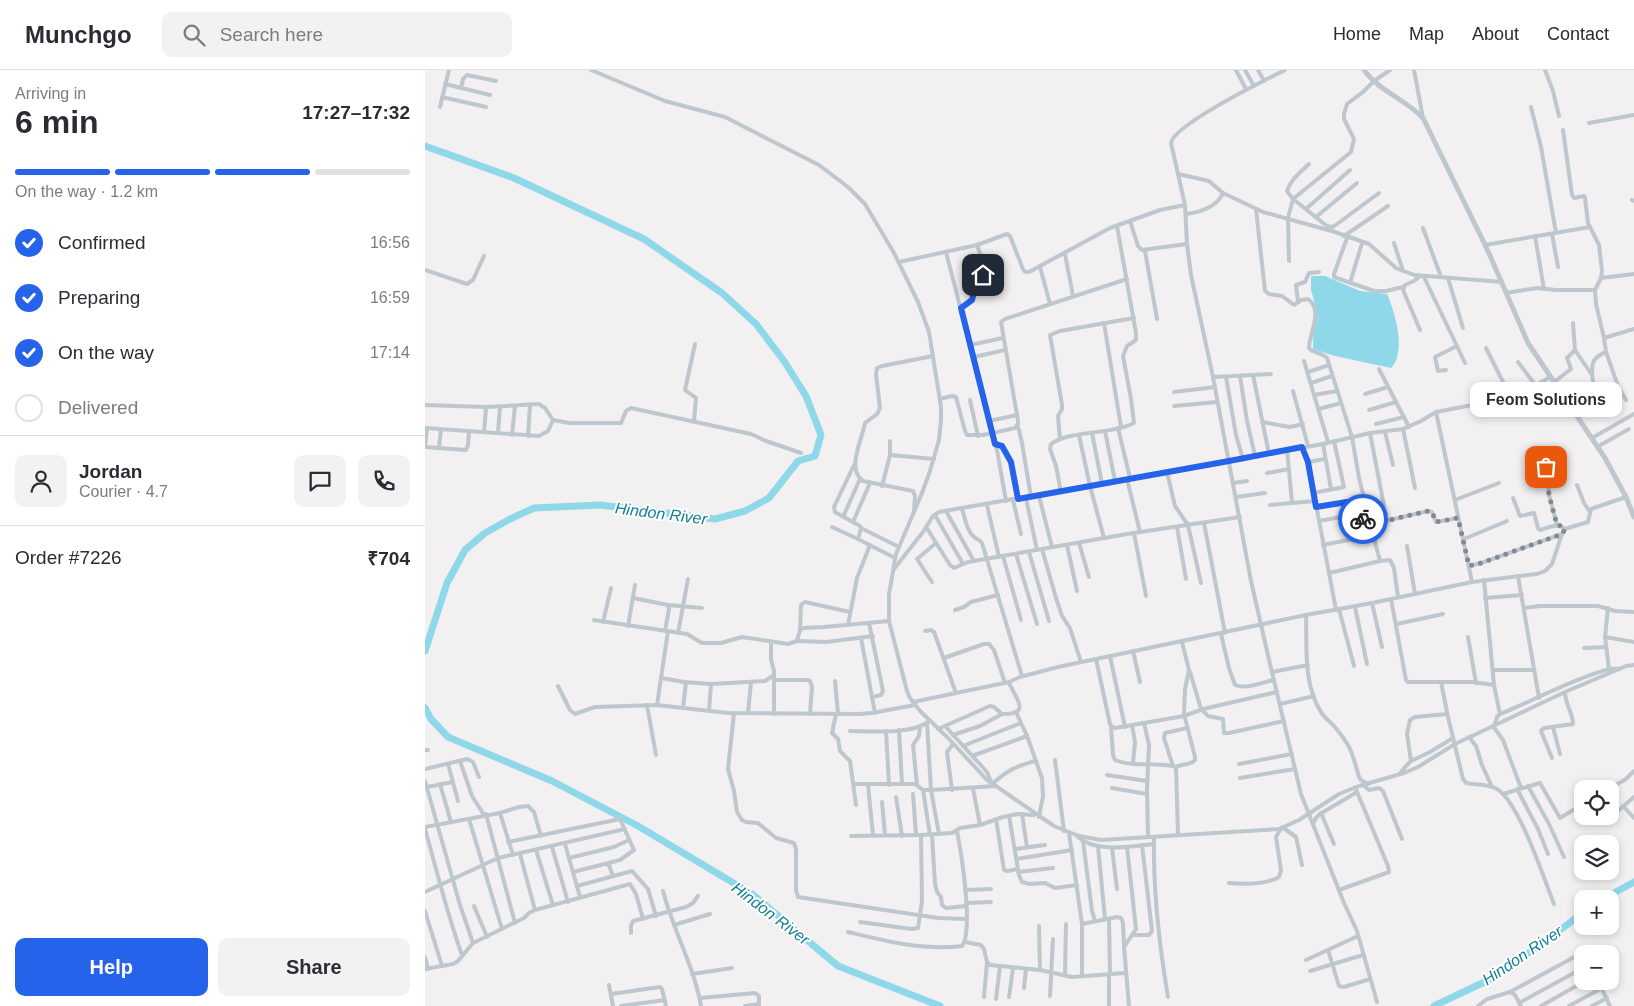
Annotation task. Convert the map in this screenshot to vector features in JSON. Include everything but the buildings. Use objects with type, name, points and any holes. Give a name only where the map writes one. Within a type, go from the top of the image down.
[{"type":"street","points":[[440,107],[449,70]]},
{"type":"street","points":[[591,70],[665,101],[725,117],[819,165],[848,187],[865,204],[879,224],[918,302],[926,324],[933,356],[941,428],[934,459],[922,493],[895,558],[889,600],[889,621],[907,691],[914,704],[978,772],[1038,816],[1064,831],[1101,840],[1266,831],[1282,827],[1308,814],[1327,801],[1356,790]]},
{"type":"street","points":[[1236,70],[1246,89]]},
{"type":"street","points":[[1245,70],[1254,86]]},
{"type":"street","points":[[1258,70],[1265,81]]},
{"type":"street","points":[[1271,70],[1274,76]]},
{"type":"street","points":[[1284,70],[1246,89],[1192,122],[1171,140],[1171,144],[1185,205],[1191,275],[1215,387],[1251,581],[1301,794],[1353,920],[1377,1002]]},
{"type":"street","points":[[1364,70],[1374,81],[1411,106],[1423,118]]},
{"type":"street","points":[[1289,261],[1287,218],[1293,199],[1351,152],[1354,139],[1345,119],[1345,108],[1351,100],[1390,70]]},
{"type":"street","points":[[1414,70],[1423,118],[1485,245],[1528,343],[1567,399],[1612,470],[1633,514]]},
{"type":"street","points":[[1545,70],[1553,91],[1559,116]]},
{"type":"street","points":[[461,88],[463,79],[467,75],[496,81]]},
{"type":"street","points":[[445,84],[490,95]]},
{"type":"street","points":[[442,97],[486,107]]},
{"type":"street","points":[[1531,107],[1541,146],[1558,267]]},
{"type":"street","points":[[1589,123],[1634,115]]},
{"type":"street","points":[[1563,130],[1572,195],[1574,198],[1585,198],[1587,218],[1600,249],[1601,278],[1595,290],[1596,304],[1606,352],[1618,386],[1626,400]]},
{"type":"street","points":[[1309,164],[1295,178],[1287,188],[1287,191],[1293,199],[1327,226],[1333,227],[1379,193]]},
{"type":"street","points":[[1306,209],[1350,170]]},
{"type":"street","points":[[1178,174],[1209,181],[1223,193],[1256,209],[1373,246],[1390,263],[1403,271],[1422,277],[1502,282]]},
{"type":"street","points":[[1316,217],[1357,183]]},
{"type":"street","points":[[1186,214],[1199,212],[1207,208],[1219,200],[1223,193]]},
{"type":"street","points":[[899,262],[977,245],[1007,234],[1010,236],[1023,269],[1025,272],[1029,272],[1117,226],[1160,210],[1185,205]]},
{"type":"street","points":[[1388,206],[1346,237],[1333,275],[1374,291],[1386,291],[1403,287],[1422,277]]},
{"type":"street","points":[[1256,209],[1265,291],[1269,294],[1282,296],[1294,305],[1308,299],[1311,302],[1315,315],[1309,348],[1313,352],[1323,354],[1329,365],[1352,437],[1365,502]]},
{"type":"street","points":[[1130,221],[1140,249],[1145,250],[1187,244]]},
{"type":"street","points":[[1061,492],[1056,466],[1050,449],[1051,444],[1060,439],[1120,428],[1132,424],[1134,421],[1123,356],[1127,346],[1137,338],[1117,226]]},
{"type":"street","points":[[1485,245],[1590,227]]},
{"type":"street","points":[[1423,228],[1441,277]]},
{"type":"street","points":[[1535,236],[1545,289]]},
{"type":"street","points":[[1350,283],[1362,242]]},
{"type":"street","points":[[1394,243],[1403,271]]},
{"type":"street","points":[[961,308],[972,300],[975,288],[985,281],[983,275],[985,268],[977,245]]},
{"type":"street","points":[[1145,250],[1157,319]]},
{"type":"street","points":[[946,252],[993,433],[1005,501]]},
{"type":"street","points":[[1065,254],[1073,296]]},
{"type":"street","points":[[425,270],[467,284],[473,280],[484,256]]},
{"type":"street","points":[[1040,267],[1050,304]]},
{"type":"street","points":[[1298,302],[1296,285],[1305,282],[1309,273],[1319,272]]},
{"type":"street","points":[[1601,278],[1634,274]]},
{"type":"street","points":[[1422,277],[1465,363]]},
{"type":"street","points":[[1448,278],[1463,328]]},
{"type":"street","points":[[1031,497],[1023,443],[1017,426],[1017,415],[1001,324],[1002,320],[1127,279]]},
{"type":"street","points":[[1403,287],[1420,330]]},
{"type":"street","points":[[1506,293],[1521,289],[1537,288],[1595,290]]},
{"type":"street","points":[[1060,439],[1058,416],[1062,405],[1050,335],[1060,331],[1134,318]]},
{"type":"street","points":[[1104,323],[1120,428],[1140,532]]},
{"type":"street","points":[[1573,323],[1575,350],[1593,376]]},
{"type":"street","points":[[1604,338],[1633,330],[1634,335]]},
{"type":"street","points":[[970,345],[1003,338]]},
{"type":"street","points":[[694,421],[696,396],[688,394],[685,390],[695,344]]},
{"type":"street","points":[[1447,370],[1438,371],[1435,357],[1457,346]]},
{"type":"street","points":[[1486,348],[1510,396]]},
{"type":"street","points":[[973,357],[1005,350]]},
{"type":"street","points":[[892,571],[935,515],[946,511],[1243,459],[1370,433],[1403,429],[1436,412],[1510,396],[1552,380],[1570,371],[1571,367],[1567,358],[1575,350]]},
{"type":"street","points":[[1567,399],[1575,394],[1588,396],[1593,394],[1593,362],[1597,357],[1606,352]]},
{"type":"street","points":[[899,546],[861,528],[835,512],[835,507],[854,465],[865,423],[877,414],[880,408],[877,368],[933,356]]},
{"type":"street","points":[[1304,361],[1328,442]]},
{"type":"street","points":[[1518,362],[1537,386]]},
{"type":"street","points":[[1308,372],[1329,365]]},
{"type":"street","points":[[1379,369],[1409,426]]},
{"type":"street","points":[[1213,377],[1271,374]]},
{"type":"street","points":[[1253,375],[1269,454]]},
{"type":"street","points":[[1240,376],[1255,456]]},
{"type":"street","points":[[1311,383],[1332,376]]},
{"type":"street","points":[[1226,377],[1236,435],[1243,459]]},
{"type":"street","points":[[1174,392],[1215,387]]},
{"type":"street","points":[[1365,394],[1388,387]]},
{"type":"street","points":[[1293,391],[1308,446]]},
{"type":"street","points":[[1314,395],[1337,391]]},
{"type":"street","points":[[939,399],[956,397],[966,433],[970,435],[979,436],[1017,426]]},
{"type":"street","points":[[970,400],[979,436]]},
{"type":"street","points":[[1174,406],[1217,402]]},
{"type":"street","points":[[1369,410],[1396,402]]},
{"type":"street","points":[[425,405],[500,407],[539,404],[545,408],[553,420],[569,424],[619,424],[626,410],[631,408],[751,434],[801,453]]},
{"type":"street","points":[[1319,409],[1341,404]]},
{"type":"street","points":[[528,436],[530,405]]},
{"type":"street","points":[[512,435],[515,406]]},
{"type":"street","points":[[484,432],[486,407]]},
{"type":"street","points":[[498,433],[500,407]]},
{"type":"street","points":[[1436,412],[1472,582]]},
{"type":"street","points":[[1592,438],[1634,414]]},
{"type":"street","points":[[989,421],[1017,415]]},
{"type":"street","points":[[1376,424],[1404,417]]},
{"type":"street","points":[[469,431],[466,450],[425,447],[426,428],[498,433],[512,435],[539,436],[548,431],[553,420]]},
{"type":"street","points":[[1262,422],[1290,427],[1303,424]]},
{"type":"street","points":[[439,448],[441,429]]},
{"type":"street","points":[[1403,429],[1415,488]]},
{"type":"street","points":[[1597,447],[1629,429]]},
{"type":"street","points":[[1105,431],[1115,481]]},
{"type":"street","points":[[1385,432],[1393,466]]},
{"type":"street","points":[[1092,433],[1102,484]]},
{"type":"street","points":[[1370,433],[1384,506]]},
{"type":"street","points":[[1079,436],[1104,538]]},
{"type":"street","points":[[882,486],[890,455],[890,441]]},
{"type":"street","points":[[1313,493],[1344,486],[1334,441]]},
{"type":"street","points":[[995,444],[1002,446],[1009,456],[1018,499]]},
{"type":"street","points":[[1323,444],[1331,489]]},
{"type":"street","points":[[1302,447],[1308,462],[1323,546],[1337,609],[1354,666]]},
{"type":"street","points":[[1287,450],[1292,502]]},
{"type":"street","points":[[890,455],[934,459]]},
{"type":"street","points":[[1544,457],[1549,482],[1549,495],[1557,525]]},
{"type":"street","points":[[1308,462],[1325,459]]},
{"type":"street","points":[[854,465],[860,479],[882,486],[913,491],[915,496],[913,514]]},
{"type":"street","points":[[1267,473],[1289,469]]},
{"type":"street","points":[[1167,472],[1175,506],[1188,525],[1201,583]]},
{"type":"street","points":[[843,517],[860,479]]},
{"type":"street","points":[[1233,484],[1247,481]]},
{"type":"street","points":[[853,522],[870,483]]},
{"type":"street","points":[[1455,500],[1499,483]]},
{"type":"street","points":[[1577,485],[1584,503],[1590,512]]},
{"type":"street","points":[[1236,497],[1265,493]]},
{"type":"street","points":[[1039,496],[1052,547]]},
{"type":"street","points":[[559,686],[570,710],[575,714],[595,707],[647,705],[734,713],[875,713],[1007,682],[1022,676],[1133,651],[1306,615],[1372,604],[1472,582],[1537,574],[1549,568],[1555,559],[1565,529],[1586,524],[1589,520],[1591,509],[1626,497]]},
{"type":"street","points":[[1025,498],[1037,550]]},
{"type":"street","points":[[1513,498],[1520,516],[1534,513],[1539,530],[1557,525],[1565,529]]},
{"type":"street","points":[[1013,500],[1021,534]]},
{"type":"street","points":[[1270,505],[1315,501]]},
{"type":"street","points":[[1316,507],[1347,502],[1354,539]]},
{"type":"street","points":[[987,505],[1021,620]]},
{"type":"street","points":[[963,509],[971,535],[983,543],[1022,676]]},
{"type":"street","points":[[946,511],[974,561]]},
{"type":"street","points":[[1364,526],[1428,511],[1432,512],[1436,522],[1458,518]]},
{"type":"street","points":[[1319,521],[1362,513],[1366,536]]},
{"type":"street","points":[[935,515],[963,564]]},
{"type":"street","points":[[926,527],[954,568],[974,561],[1052,547],[1240,517]]},
{"type":"street","points":[[1464,538],[1507,521]]},
{"type":"street","points":[[1204,523],[1229,668],[1235,685],[1239,687],[1250,686],[1274,680]]},
{"type":"street","points":[[833,527],[895,558]]},
{"type":"street","points":[[1177,527],[1186,579]]},
{"type":"street","points":[[859,539],[861,528]]},
{"type":"street","points":[[1134,533],[1146,596]]},
{"type":"street","points":[[1469,566],[1562,534]]},
{"type":"street","points":[[1323,546],[1373,535],[1380,561]]},
{"type":"street","points":[[932,582],[917,558],[936,543]]},
{"type":"street","points":[[1079,543],[1089,577]]},
{"type":"street","points":[[848,626],[857,578],[870,545]]},
{"type":"street","points":[[1067,545],[1077,591]]},
{"type":"street","points":[[1407,546],[1415,594]]},
{"type":"street","points":[[1042,549],[1062,616],[1070,628],[1081,662]]},
{"type":"street","points":[[1029,552],[1049,621]]},
{"type":"street","points":[[1016,554],[1037,624]]},
{"type":"street","points":[[1329,573],[1387,559],[1392,562],[1398,597]]},
{"type":"street","points":[[1518,576],[1539,698]]},
{"type":"street","points":[[678,633],[688,579]]},
{"type":"street","points":[[1484,580],[1494,685],[1500,714]]},
{"type":"street","points":[[628,626],[635,585]]},
{"type":"street","points":[[603,622],[611,588]]},
{"type":"street","points":[[955,610],[971,602],[998,595]]},
{"type":"street","points":[[1485,598],[1522,595]]},
{"type":"street","points":[[633,598],[668,605],[702,608]]},
{"type":"street","points":[[1391,599],[1406,680],[1412,683],[1441,682],[1494,685]]},
{"type":"street","points":[[797,641],[800,630],[801,605],[805,602],[850,612]]},
{"type":"street","points":[[1372,604],[1382,647]]},
{"type":"street","points":[[657,705],[668,605]]},
{"type":"street","points":[[1524,608],[1563,605],[1597,606],[1615,611],[1634,612]]},
{"type":"street","points":[[1355,607],[1367,664]]},
{"type":"street","points":[[1608,608],[1605,637],[1609,669]]},
{"type":"street","points":[[1397,624],[1443,614]]},
{"type":"street","points":[[1306,615],[1309,679],[1314,696],[1321,712],[1351,748],[1361,780],[1369,790],[1379,788],[1383,791],[1402,839]]},
{"type":"street","points":[[594,620],[690,635],[698,642],[705,643],[721,643],[742,637],[788,644],[797,641],[826,642],[873,636]]},
{"type":"street","points":[[800,630],[889,621]]},
{"type":"street","points":[[869,623],[883,691],[881,695],[871,697]]},
{"type":"street","points":[[925,630],[934,632],[956,694]]},
{"type":"street","points":[[1468,637],[1476,683]]},
{"type":"street","points":[[1605,637],[1634,642]]},
{"type":"street","points":[[861,638],[875,713]]},
{"type":"street","points":[[771,641],[774,677],[774,714]]},
{"type":"street","points":[[1182,642],[1201,709],[1208,716],[1223,719],[1223,731],[1226,734],[1284,721]]},
{"type":"street","points":[[944,658],[989,644],[994,650],[1007,682],[1019,700],[1020,706],[1016,712],[1002,714],[980,726],[953,735]]},
{"type":"street","points":[[1584,648],[1606,647]]},
{"type":"street","points":[[1133,651],[1140,682]]},
{"type":"street","points":[[1110,656],[1125,726]]},
{"type":"street","points":[[1096,659],[1111,726],[1114,758],[1119,761],[1147,765],[1175,766],[1192,763],[1195,760],[1184,716],[1185,689],[1189,670]]},
{"type":"street","points":[[1272,672],[1308,665]]},
{"type":"street","points":[[1313,824],[1315,818],[1321,813],[1365,784],[1418,767],[1455,744],[1494,725],[1565,692],[1634,665]]},
{"type":"street","points":[[1494,725],[1500,714],[1579,680],[1609,669],[1620,669]]},
{"type":"street","points":[[1493,670],[1533,670]]},
{"type":"street","points":[[661,678],[711,684],[751,682],[774,677],[810,681],[812,687],[810,714]]},
{"type":"street","points":[[835,681],[837,714],[832,733],[838,739],[840,751],[850,761],[855,805]]},
{"type":"street","points":[[683,708],[686,682]]},
{"type":"street","points":[[748,713],[751,682]]},
{"type":"street","points":[[1441,682],[1463,779],[1466,783],[1492,787],[1503,794],[1519,819],[1529,840],[1554,904]]},
{"type":"street","points":[[709,710],[711,684]]},
{"type":"street","points":[[1111,726],[1115,728],[1184,716],[1201,709],[1277,692]]},
{"type":"street","points":[[1552,758],[1541,731],[1544,728],[1571,725],[1573,722],[1565,698],[1565,692]]},
{"type":"street","points":[[1280,704],[1314,696]]},
{"type":"street","points":[[647,705],[655,755]]},
{"type":"street","points":[[939,729],[990,706],[1002,714]]},
{"type":"street","points":[[1016,712],[1037,761],[1042,778],[1043,796],[1038,816]]},
{"type":"street","points":[[734,713],[728,768],[737,812],[742,820],[758,823],[777,838],[794,843],[796,849],[796,890],[798,897],[920,916],[956,920],[966,919]]},
{"type":"street","points":[[1411,762],[1407,734],[1410,720],[1415,717],[1447,714]]},
{"type":"street","points":[[850,730],[899,730],[920,727],[929,722]]},
{"type":"street","points":[[929,722],[931,790],[939,834]]},
{"type":"street","points":[[963,746],[1021,723]]},
{"type":"street","points":[[1144,723],[1148,741],[1148,837]]},
{"type":"street","points":[[1132,725],[1135,742],[1133,763]]},
{"type":"street","points":[[1494,725],[1503,740],[1519,789],[1548,854]]},
{"type":"street","points":[[945,726],[987,772],[994,785]]},
{"type":"street","points":[[917,785],[913,745],[920,733],[920,727]]},
{"type":"street","points":[[1553,727],[1560,754]]},
{"type":"street","points":[[1178,836],[1175,766],[1165,733],[1187,728]]},
{"type":"street","points":[[899,730],[901,784]]},
{"type":"street","points":[[886,731],[889,785]]},
{"type":"street","points":[[972,756],[1027,736]]},
{"type":"street","points":[[1469,737],[1476,746],[1492,787]]},
{"type":"street","points":[[1401,774],[1411,762],[1453,738]]},
{"type":"street","points":[[952,790],[947,752],[953,744]]},
{"type":"street","points":[[1239,764],[1292,754]]},
{"type":"street","points":[[425,769],[467,759],[473,762],[479,777]]},
{"type":"street","points":[[1055,760],[1064,831]]},
{"type":"street","points":[[460,761],[472,796],[485,815],[515,923]]},
{"type":"street","points":[[854,784],[917,785],[923,790],[973,789],[994,785],[1006,771],[1013,767],[1037,761]]},
{"type":"street","points":[[448,764],[458,802]]},
{"type":"street","points":[[1240,778],[1295,769]]},
{"type":"street","points":[[1619,783],[1627,779],[1634,771]]},
{"type":"street","points":[[1107,775],[1147,781]]},
{"type":"street","points":[[425,781],[459,905],[473,943]]},
{"type":"street","points":[[427,787],[453,782]]},
{"type":"street","points":[[1503,794],[1540,783],[1560,818],[1574,809]]},
{"type":"street","points":[[440,784],[451,822]]},
{"type":"street","points":[[868,784],[873,835]]},
{"type":"street","points":[[1528,786],[1549,824],[1564,857]]},
{"type":"street","points":[[1112,788],[1147,794]]},
{"type":"street","points":[[973,789],[980,825]]},
{"type":"street","points":[[923,790],[931,835],[935,884],[937,892],[941,897],[942,905],[946,908],[991,902]]},
{"type":"street","points":[[1339,890],[1389,872],[1356,790]]},
{"type":"street","points":[[860,922],[917,929],[919,926],[922,901],[913,794]]},
{"type":"street","points":[[897,797],[902,836]]},
{"type":"street","points":[[1619,810],[1634,797]]},
{"type":"street","points":[[882,802],[885,835]]},
{"type":"street","points":[[462,955],[448,915],[425,828],[528,806],[534,812],[541,836]]},
{"type":"street","points":[[1623,806],[1634,818]]},
{"type":"street","points":[[500,813],[513,855]]},
{"type":"street","points":[[1321,813],[1334,844]]},
{"type":"street","points":[[851,836],[918,836],[952,833],[961,828],[980,825],[1009,816],[1022,814],[1038,816]]},
{"type":"street","points":[[1022,814],[1027,847]]},
{"type":"street","points":[[1009,816],[1020,879],[1025,883],[1045,883],[1055,888],[1077,885]]},
{"type":"street","points":[[508,842],[618,818],[621,820],[629,840],[635,848],[632,853],[620,860],[573,872]]},
{"type":"street","points":[[469,819],[502,929]]},
{"type":"street","points":[[996,819],[1004,870],[1018,871],[1053,868]]},
{"type":"street","points":[[1282,827],[1296,837],[1303,865]]},
{"type":"street","points":[[1229,884],[1246,884],[1271,880],[1276,879],[1281,874],[1276,837],[1282,827]]},
{"type":"street","points":[[425,892],[498,858],[625,829]]},
{"type":"street","points":[[847,932],[887,941],[923,946],[962,946],[965,942],[966,904],[957,831]]},
{"type":"street","points":[[1069,832],[1082,924],[1082,976]]},
{"type":"street","points":[[1076,835],[1083,841],[1112,848],[1154,844]]},
{"type":"street","points":[[1154,837],[1155,890],[1163,971],[1168,997]]},
{"type":"street","points":[[569,858],[614,847],[629,840]]},
{"type":"street","points":[[1083,841],[1095,921]]},
{"type":"street","points":[[565,844],[580,897]]},
{"type":"street","points":[[1015,849],[1045,845]]},
{"type":"street","points":[[1133,935],[1149,934],[1152,930],[1142,845]]},
{"type":"street","points":[[1098,846],[1107,919],[1109,1006]]},
{"type":"street","points":[[551,847],[568,902]]},
{"type":"street","points":[[1124,948],[1136,931],[1127,847]]},
{"type":"street","points":[[1112,848],[1117,889]]},
{"type":"street","points":[[536,850],[553,905]]},
{"type":"street","points":[[1016,858],[1072,850]]},
{"type":"street","points":[[520,854],[535,910]]},
{"type":"street","points":[[606,864],[609,865],[613,876]]},
{"type":"street","points":[[577,886],[632,871],[649,889],[656,916]]},
{"type":"street","points":[[425,958],[427,969],[453,964],[459,960],[473,943],[515,923],[535,910],[631,884],[643,919]]},
{"type":"street","points":[[965,890],[991,889]]},
{"type":"street","points":[[663,891],[668,912],[692,974],[701,1006]]},
{"type":"street","points":[[631,933],[631,923],[689,906],[698,896]]},
{"type":"street","points":[[474,906],[487,937]]},
{"type":"street","points":[[425,911],[442,966]]},
{"type":"street","points":[[674,925],[710,914]]},
{"type":"street","points":[[1082,924],[1121,918],[1123,923],[1125,973],[1129,1006]]},
{"type":"street","points":[[1065,976],[1066,924]]},
{"type":"street","points":[[1039,926],[1040,970]]},
{"type":"street","points":[[1306,960],[1358,936]]},
{"type":"street","points":[[1050,996],[1053,938]]},
{"type":"street","points":[[965,942],[981,945],[986,953],[984,997]]},
{"type":"street","points":[[1328,950],[1338,984],[1341,987],[1370,979]]},
{"type":"street","points":[[1310,971],[1363,955]]},
{"type":"street","points":[[1478,1006],[1487,999],[1510,992],[1574,957]]},
{"type":"street","points":[[987,962],[990,965],[1040,970],[1065,976],[1125,973]]},
{"type":"street","points":[[996,999],[1000,966]]},
{"type":"street","points":[[692,974],[732,968]]},
{"type":"street","points":[[1009,997],[1013,968]]},
{"type":"street","points":[[1024,988],[1026,969]]},
{"type":"street","points":[[1510,992],[1515,995],[1520,1004],[1574,973]]},
{"type":"street","points":[[609,985],[613,1006]]},
{"type":"street","points":[[611,994],[660,987],[666,1006]]},
{"type":"street","points":[[1541,1006],[1574,987]]},
{"type":"street","points":[[1569,1006],[1598,990]]},
{"type":"street","points":[[1603,990],[1610,1006]]},
{"type":"street","points":[[700,998],[755,993],[759,996],[759,1005],[745,1006]]},
{"type":"street","points":[[1593,1006],[1607,998]]},
{"type":"street","points":[[621,1006],[665,1000]]},
{"type":"water","points":[[1311,276],[1325,276],[1360,291],[1387,294],[1396,321],[1399,342],[1396,361],[1391,368],[1335,356],[1313,349],[1314,300],[1311,290]]},
{"type":"waterway","name":"Hindon River","points":[[425,146],[514,178],[644,239],[722,293],[756,324],[784,361],[806,396],[821,435],[815,456],[798,461],[769,498],[745,511],[715,519],[600,505],[534,508],[510,519],[485,533],[465,550],[447,583],[425,651]]},
{"type":"waterway","name":"Hindon River","points":[[425,708],[431,719],[448,737],[552,781],[638,826],[752,894],[838,966],[940,1006]]},
{"type":"waterway","name":"Hindon River","points":[[1619,890],[1634,882]]},
{"type":"waterway","name":"Hindon River","points":[[1434,1006],[1497,976],[1574,920]]},
{"type":"way so far","points":[[1363,519],[1364,526],[1428,511],[1432,512],[1436,522],[1458,518],[1469,566],[1481,563],[1562,534],[1565,529],[1557,525],[1548,490],[1549,482],[1546,467]]},
{"type":"place","name":"Feom Solutions","points":[[1546,467]]},
{"type":"route","points":[[983,275],[985,281],[975,288],[972,300],[961,308],[995,444],[1002,446],[1009,456],[1018,499],[1302,447],[1308,462],[1316,507],[1347,502],[1349,515],[1362,513],[1363,519]]}]
